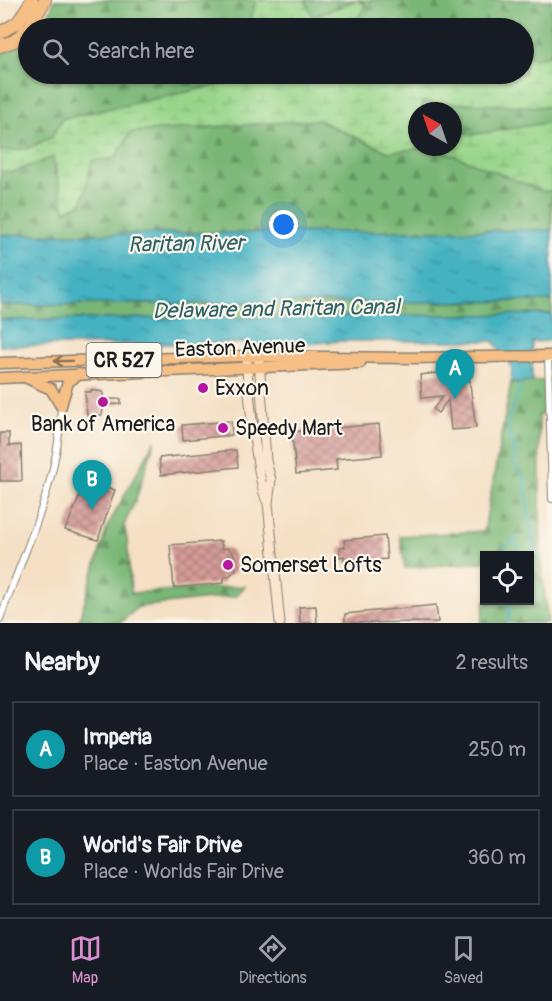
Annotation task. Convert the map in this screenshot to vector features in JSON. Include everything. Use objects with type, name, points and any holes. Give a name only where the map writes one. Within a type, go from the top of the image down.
[{"type":"highway","points":[[21,18],[32,0]]},
{"type":"highway","points":[[35,18],[45,0]]},
{"type":"highway","points":[[0,33],[18,22]]},
{"type":"highway","points":[[0,46],[18,38]]},
{"type":"main road","name":"Easton Avenue","points":[[0,363],[248,356],[259,362]]},
{"type":"main road","points":[[248,356],[246,377],[253,408],[260,485],[264,500],[268,504]]},
{"type":"main road","name":"Easton Avenue","points":[[0,378],[248,368],[259,362],[550,356]]},
{"type":"main road","points":[[259,362],[266,462],[271,480],[268,504],[280,623]]},
{"type":"main road","points":[[61,406],[68,382],[79,374]]},
{"type":"main road","points":[[24,376],[51,389],[61,406]]},
{"type":"street","points":[[550,356],[552,498]]},
{"type":"street","points":[[0,619],[50,486],[61,432],[61,406]]},
{"type":"green space","points":[[54,0],[256,0],[252,18],[47,18]]},
{"type":"green space","points":[[256,0],[305,0],[313,17],[357,0],[366,5],[358,18],[252,18]]},
{"type":"green space","points":[[305,0],[357,0],[313,17]]},
{"type":"green space","points":[[359,0],[552,0],[552,55],[534,58],[534,18],[358,18],[366,5]]},
{"type":"green space","points":[[18,46],[18,84],[223,84],[62,119],[52,137],[27,149],[0,151],[0,54]]},
{"type":"green space","points":[[552,55],[552,107],[462,102],[408,102],[408,150],[389,152],[318,120],[131,132],[115,158],[92,161],[82,203],[65,211],[53,157],[14,172],[0,171],[0,151],[27,149],[52,137],[62,119],[223,84],[534,84],[534,58]]},
{"type":"green space","points":[[462,104],[552,107],[552,122],[471,135],[462,132]]},
{"type":"green space","points":[[318,120],[388,152],[408,150],[408,156],[456,156],[543,190],[552,191],[552,230],[0,235],[0,171],[14,172],[53,156],[65,211],[82,203],[92,161],[115,158],[131,132]]},
{"type":"green space","points":[[552,122],[552,191],[543,191],[456,156],[462,156],[462,132],[471,135]]},
{"type":"green space","points":[[552,301],[552,314],[0,320],[0,305]]},
{"type":"green space","points":[[552,380],[552,413],[539,415],[541,566],[548,623],[481,623],[484,605],[534,605],[534,551],[480,551],[480,562],[405,568],[400,536],[484,531],[511,382]]},
{"type":"green space","points":[[155,440],[136,499],[124,525],[131,593],[245,586],[236,596],[138,607],[120,623],[78,623],[108,525]]},
{"type":"water","name":"Raritan River","points":[[552,230],[552,301],[0,305],[0,235]]},
{"type":"water","points":[[552,314],[552,341],[532,342],[532,381],[511,382],[512,367],[493,341],[340,341],[260,348],[242,343],[0,346],[0,320]]},
{"type":"building","points":[[471,369],[472,376],[469,377],[476,428],[451,430],[448,400],[438,413],[433,409],[443,396],[422,398],[420,375]]},
{"type":"building","name":"Bank of America","points":[[91,390],[103,392],[103,399],[121,399],[121,404],[104,405],[102,415],[87,415],[85,392],[91,392]]},
{"type":"building","points":[[231,421],[232,435],[183,440],[182,425]]},
{"type":"building","points":[[379,424],[382,455],[336,459],[337,470],[296,474],[292,432]]},
{"type":"building","points":[[0,433],[9,433],[9,446],[21,445],[22,481],[0,481]]},
{"type":"building","points":[[236,450],[238,467],[161,475],[159,458]]},
{"type":"building","points":[[87,480],[115,490],[98,540],[65,530]]},
{"type":"building","points":[[385,536],[387,559],[345,563],[344,556],[340,557],[339,548],[345,547],[344,540]]},
{"type":"building","name":"Somerset Lofts","points":[[221,541],[222,549],[228,548],[234,554],[236,570],[224,577],[224,583],[174,588],[170,545]]},
{"type":"building","points":[[436,605],[438,622],[345,623],[345,614]]},
{"type":"building","points":[[316,606],[317,623],[300,623],[299,607]]},
{"type":"waterway","points":[[520,379],[520,387],[508,425],[515,452],[513,462],[525,480],[533,551]]},
{"type":"waterway","points":[[505,551],[506,546],[514,539],[518,545],[518,551]]},
{"type":"waterway","points":[[508,623],[510,605]]},
{"type":"place","name":"Exxon","points":[[203,388]]},
{"type":"place","name":"Imperia","points":[[455,399]]},
{"type":"place","name":"Bank of America","points":[[103,402]]},
{"type":"place","name":"Speedy Mart","points":[[223,428]]},
{"type":"place","name":"World's Fair Drive","points":[[92,510]]},
{"type":"place","name":"Somerset Lofts","points":[[228,565]]},
{"type":"water label","name":"Delaware and Raritan Canal","points":[[276,309]]}]
